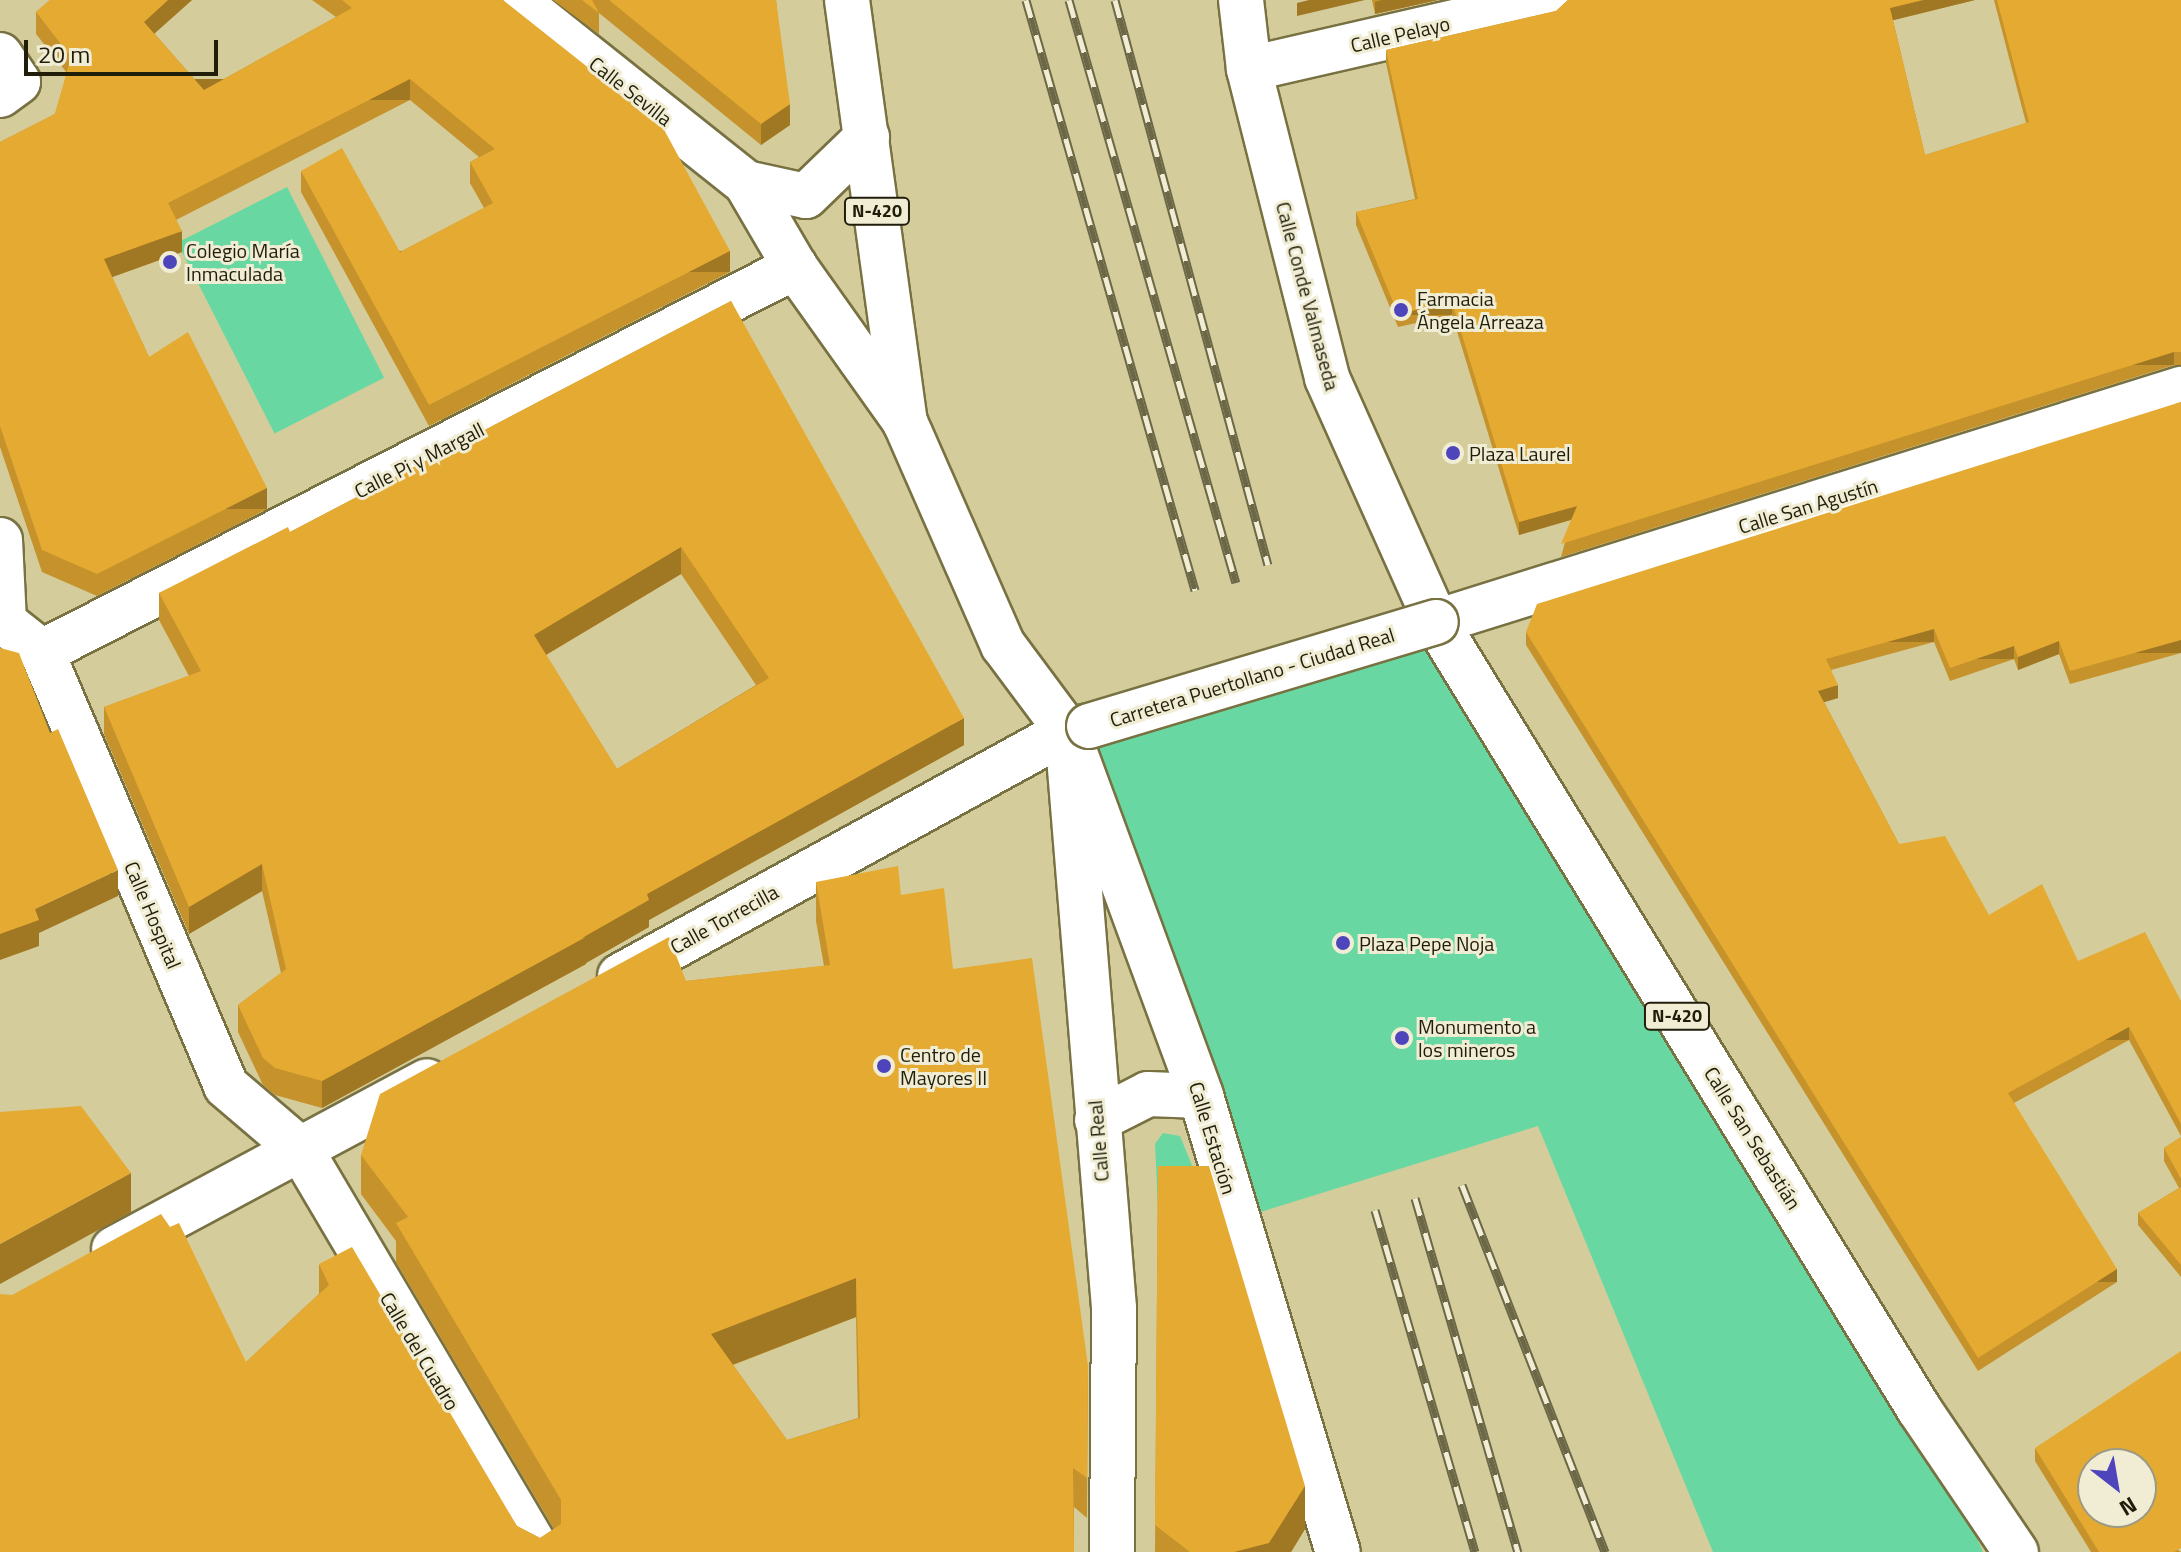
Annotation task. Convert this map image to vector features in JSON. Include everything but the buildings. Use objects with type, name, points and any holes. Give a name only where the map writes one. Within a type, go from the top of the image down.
[{"type":"main road","name":"Calle Sevilla","points":[[516,0],[746,183],[795,267]]},
{"type":"main road","name":"N-420","points":[[847,0],[905,422],[1003,645],[1078,728]]},
{"type":"main road","name":"Calle Conde Valmaseda","points":[[1241,0],[1249,69],[1327,378],[1436,622]]},
{"type":"main road","name":"Calle Pelayo","points":[[1249,69],[1550,0]]},
{"type":"main road","points":[[0,55],[18,82],[0,95]]},
{"type":"main road","name":"Calle Sevilla","points":[[746,183],[806,196],[867,137]]},
{"type":"main road","points":[[795,267],[905,422]]},
{"type":"main road","name":"Calle Pi y Margall","points":[[42,652],[795,267]]},
{"type":"main road","name":"Calle San Agustín","points":[[1436,622],[2181,389]]},
{"type":"main road","points":[[0,540],[2,624],[42,652]]},
{"type":"main road","name":"Carretera Puertollano - Ciudad Real","points":[[1078,728],[1436,622]]},
{"type":"main road","name":"Calle San Sebastián","points":[[1436,622],[1919,1409],[2016,1552]]},
{"type":"main road","name":"Calle Hospital","points":[[42,652],[226,1086],[301,1150]]},
{"type":"main road","name":"Calle Torrecilla","points":[[580,998],[1078,728]]},
{"type":"main road","name":"Calle Estación","points":[[1078,728],[1201,1096],[1338,1552]]},
{"type":"main road","name":"Calle Real","points":[[1078,728],[1097,1120],[1114,1308],[1112,1552]]},
{"type":"main road","points":[[84,1266],[468,1059]]},
{"type":"main road","points":[[1097,1120],[1148,1094],[1201,1096]]},
{"type":"main road","name":"Calle del Cuadro","points":[[301,1150],[539,1552]]},
{"type":"main road","name":"Calle San Sebastián","points":[[1919,1409],[1983,1552]]},
{"type":"green space","points":[[287,187],[384,378],[275,434],[177,243]]},
{"type":"green space","points":[[1436,622],[1919,1409],[1983,1552],[1713,1552],[1538,1126],[1238,1219],[1089,726]]},
{"type":"green space","points":[[1163,1133],[1180,1136],[1210,1209],[1158,1209],[1155,1144]]},
{"type":"railway","points":[[1026,0],[1195,590]]},
{"type":"railway","points":[[1069,0],[1236,583]]},
{"type":"railway","points":[[1115,0],[1268,565]]},
{"type":"railway","points":[[1462,1185],[1605,1552]]},
{"type":"railway","points":[[1415,1198],[1518,1552]]},
{"type":"railway","points":[[1375,1210],[1475,1552]]},
{"type":"place","name":"Colegio María Inmaculada","points":[[170,262]]},
{"type":"place","name":"Farmacia Ángela Arreaza","points":[[1401,310]]},
{"type":"place","name":"Plaza Laurel","points":[[1453,453]]},
{"type":"place","name":"Plaza Pepe Noja","points":[[1343,943]]},
{"type":"place","name":"Monumento a los mineros","points":[[1402,1038]]},
{"type":"place","name":"Centro de Mayores II","points":[[884,1066]]}]
